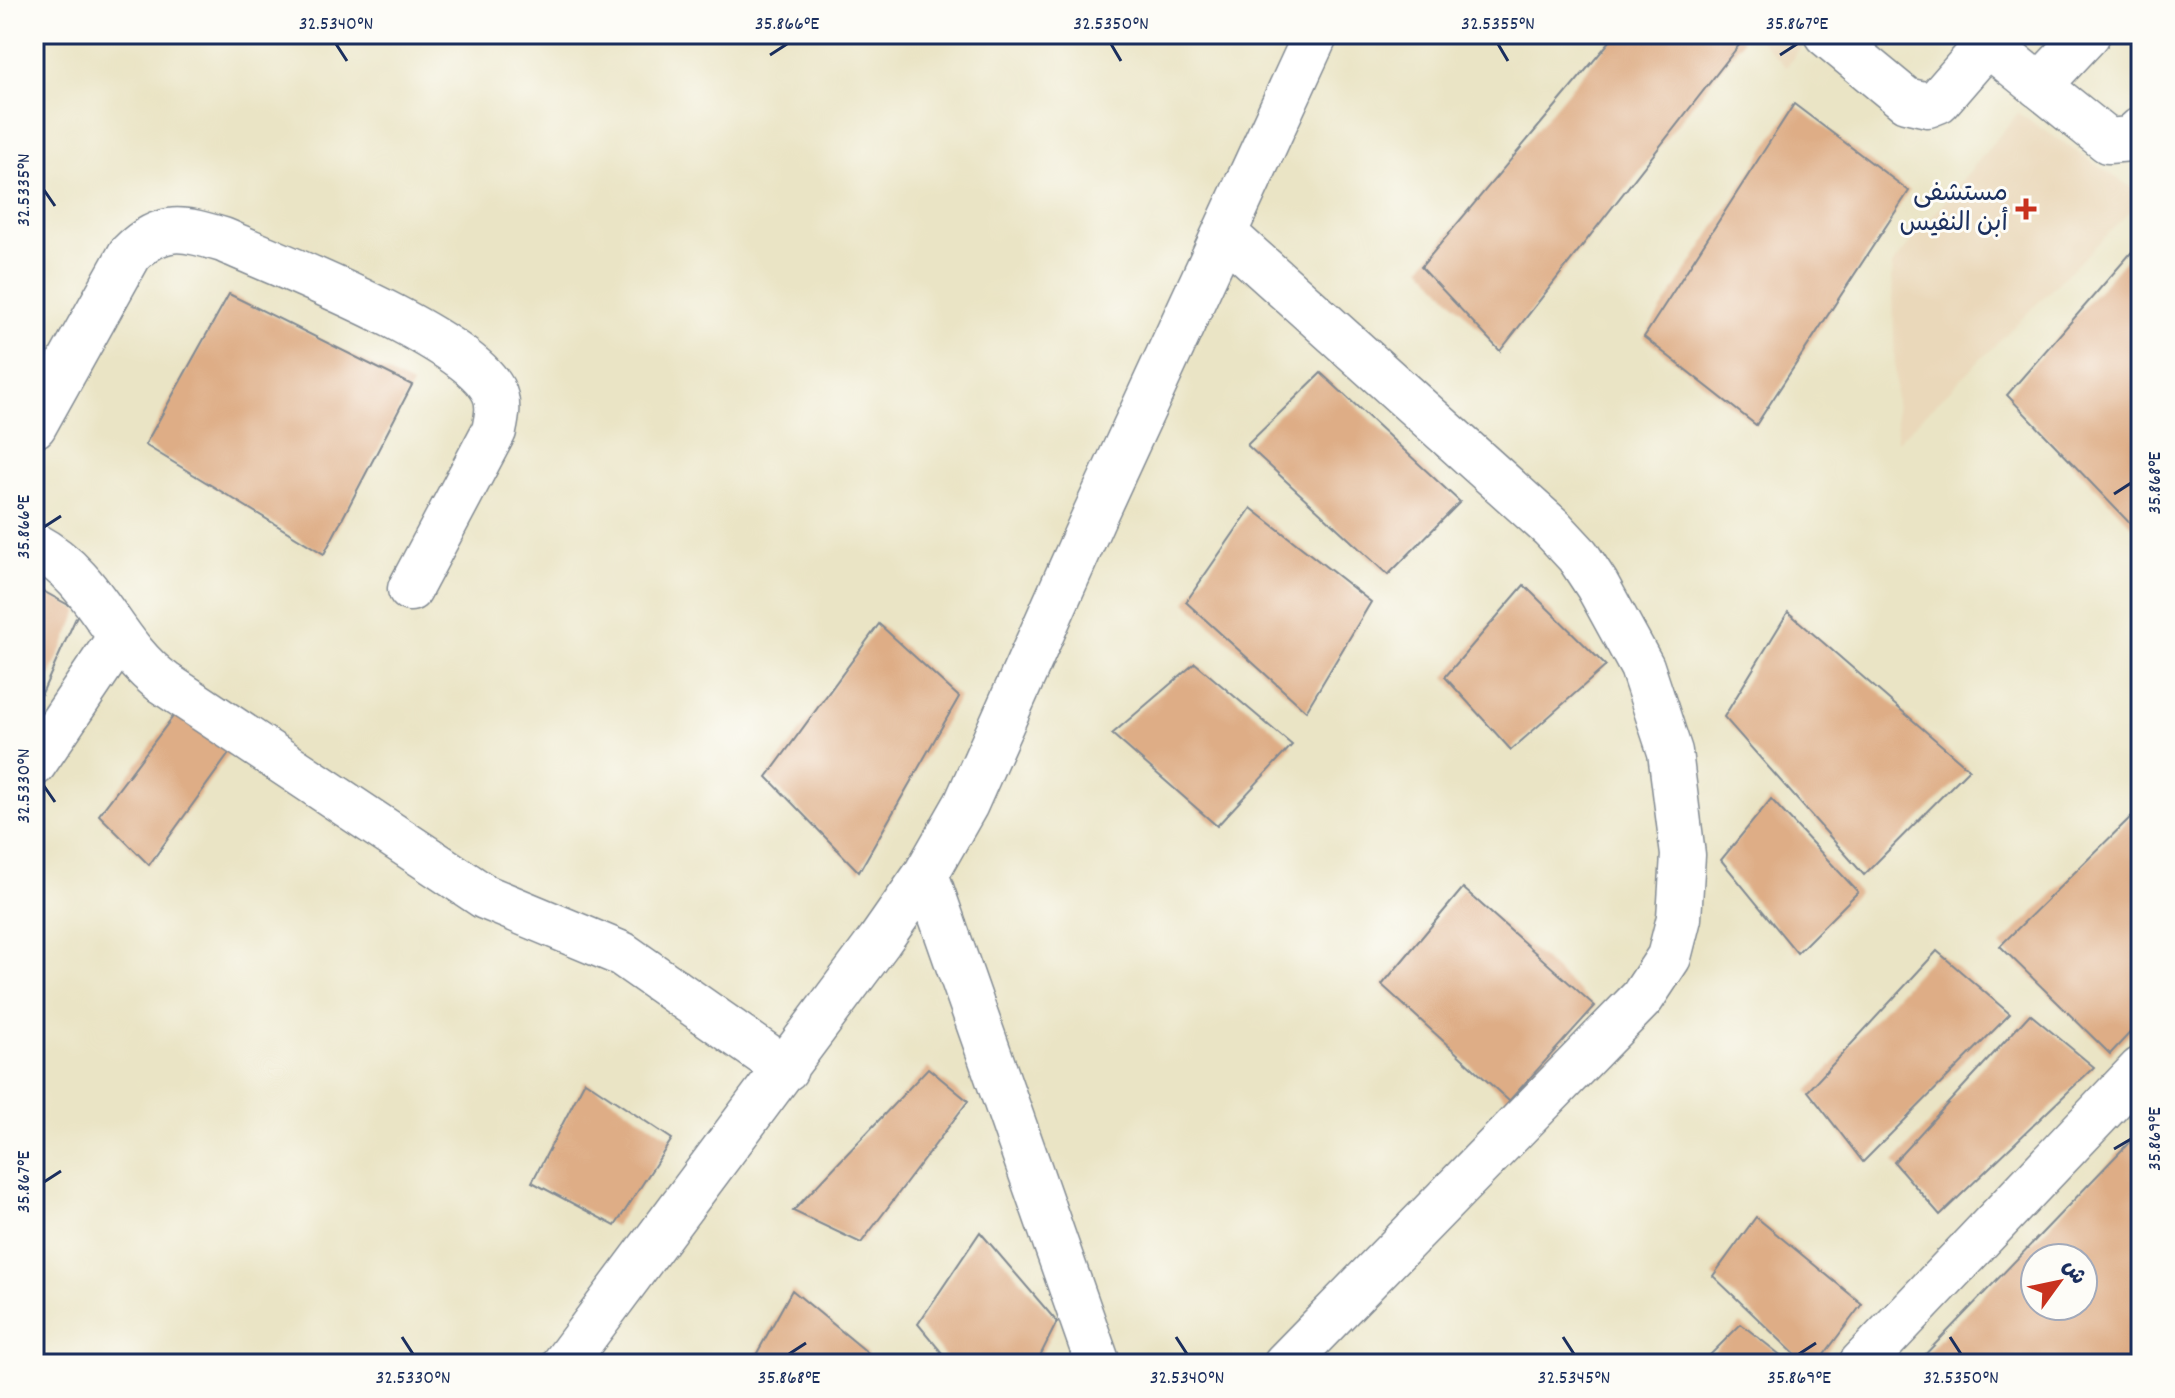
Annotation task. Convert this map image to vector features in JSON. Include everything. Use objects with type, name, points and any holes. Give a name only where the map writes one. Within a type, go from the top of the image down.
[{"type":"street","points":[[564,1364],[786,1069],[926,874],[966,804],[1095,514],[1316,34]]},
{"type":"street","points":[[1826,34],[1916,105],[1938,101],[1986,37],[2039,86],[2108,141],[2130,139],[2141,129]]},
{"type":"street","points":[[2039,86],[2088,34]]},
{"type":"street","points":[[34,426],[130,254],[146,238],[168,230],[192,231],[223,240],[436,339],[473,367],[493,390],[497,403],[494,431],[410,589]]},
{"type":"street","points":[[1225,234],[1578,556],[1642,667],[1670,752],[1683,855],[1679,918],[1669,957],[1642,998],[1285,1364]]},
{"type":"street","points":[[34,545],[72,570],[133,657],[164,683],[485,897],[622,954],[786,1069]]},
{"type":"street","points":[[34,764],[120,637]]},
{"type":"street","points":[[926,874],[1098,1364]]},
{"type":"street","points":[[1861,1364],[2141,1069]]},
{"type":"shaded area","points":[[1754,34],[1811,34],[1786,67]]},
{"type":"shaded area","points":[[2018,113],[2141,194],[2141,201],[1897,442],[1892,265]]},
{"type":"building","points":[[1616,34],[1735,34],[1743,40],[1500,351],[1421,267]]},
{"type":"building","points":[[1794,104],[1909,191],[1756,425],[1644,337]]},
{"type":"building","points":[[2137,246],[2141,250],[2141,535],[2007,395]]},
{"type":"building","points":[[229,294],[412,385],[324,554],[145,445]]},
{"type":"building","points":[[1321,373],[1460,502],[1388,575],[1247,445]]},
{"type":"building","points":[[1251,508],[1371,602],[1306,711],[1186,602]]},
{"type":"building","points":[[1524,585],[1606,666],[1511,750],[1445,677]]},
{"type":"building","points":[[34,586],[79,611],[34,711]]},
{"type":"building","points":[[1788,612],[1969,769],[1864,875],[1724,717]]},
{"type":"building","points":[[879,624],[959,697],[859,872],[767,777]]},
{"type":"building","points":[[1195,663],[1292,745],[1217,826],[1112,734]]},
{"type":"building","points":[[178,710],[231,751],[149,865],[99,815]]},
{"type":"building","points":[[1771,799],[1858,892],[1797,953],[1721,860]]},
{"type":"building","points":[[2141,807],[2141,1021],[2110,1054],[2000,946]]},
{"type":"building","points":[[1463,888],[1595,1006],[1509,1101],[1382,985]]},
{"type":"building","points":[[1937,951],[2010,1014],[1863,1162],[1808,1091]]},
{"type":"building","points":[[2030,1014],[2094,1067],[1940,1215],[1894,1162]]},
{"type":"building","points":[[928,1068],[968,1101],[861,1243],[793,1211]]},
{"type":"building","points":[[585,1081],[672,1139],[615,1226],[532,1182]]},
{"type":"building","points":[[2141,1130],[2141,1364],[1916,1364],[2019,1257],[2019,1322],[2099,1322],[2099,1242],[2033,1242]]},
{"type":"building","points":[[1756,1217],[1862,1304],[1817,1364],[1805,1364],[1713,1276]]},
{"type":"building","points":[[980,1232],[1057,1322],[1036,1364],[951,1364],[918,1324]]},
{"type":"building","points":[[792,1290],[868,1353],[861,1364],[751,1364]]},
{"type":"building","points":[[1741,1324],[1792,1364],[1701,1364]]},
{"type":"place","name":"مستشفى أبن النفيس","points":[[2026,209]]}]
